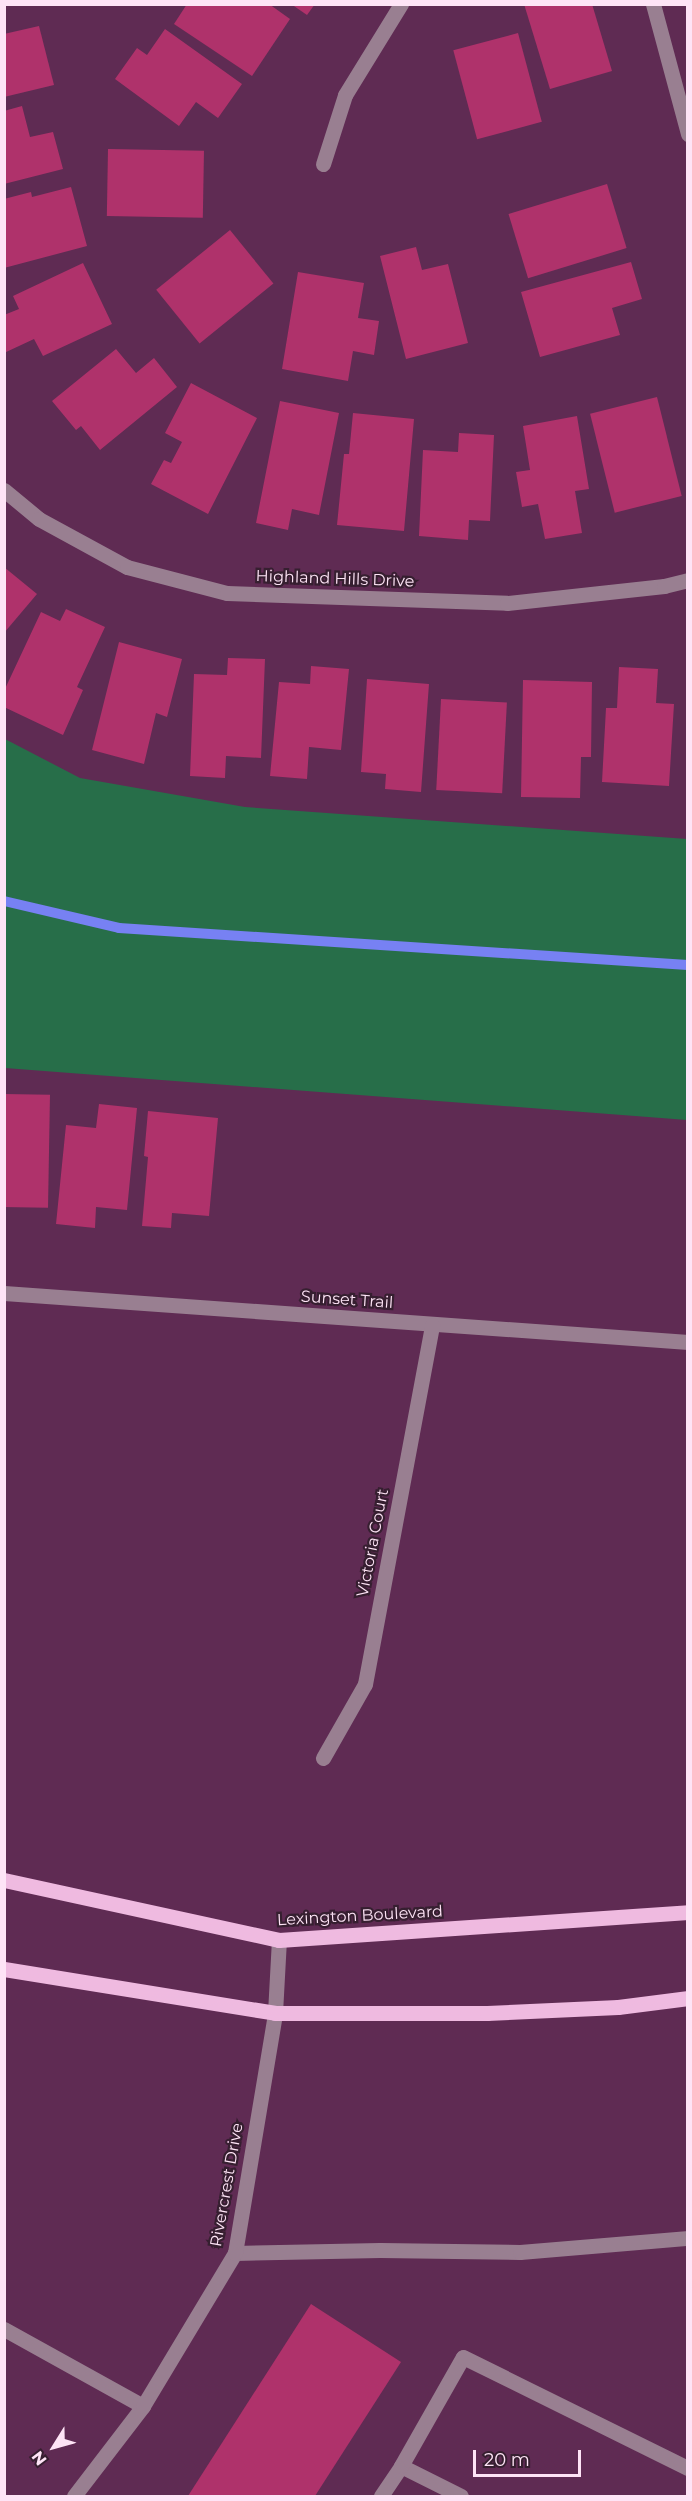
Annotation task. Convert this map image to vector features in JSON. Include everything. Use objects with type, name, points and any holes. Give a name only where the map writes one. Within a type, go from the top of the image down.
[{"type":"main road","name":"Lexington Boulevard","points":[[4,1880],[279,1940],[687,1912]]},
{"type":"main road","points":[[4,1969],[275,2013],[488,2013],[618,2007],[687,1998]]},
{"type":"street","points":[[323,164],[345,95],[401,4]]},
{"type":"street","points":[[653,4],[687,134]]},
{"type":"street","name":"Highland Hills Drive","points":[[4,490],[39,519],[127,567],[227,593],[507,603],[664,586],[687,580]]},
{"type":"street","name":"Sunset Trail","points":[[4,1293],[687,1342]]},
{"type":"street","name":"Victoria Court","points":[[323,1758],[365,1684],[432,1325]]},
{"type":"street","name":"Rivercrest Drive","points":[[74,2496],[143,2406],[235,2253],[275,2013],[279,1940]]},
{"type":"street","points":[[235,2253],[380,2250],[520,2252],[687,2238]]},
{"type":"street","points":[[4,2329],[143,2406]]},
{"type":"street","points":[[381,2496],[402,2466],[463,2357],[687,2468]]},
{"type":"street","points":[[402,2466],[461,2496]]},
{"type":"green space","points":[[5,739],[80,778],[245,807],[687,839],[687,1120],[5,1068]]},
{"type":"building","points":[[187,4],[269,4],[290,19],[252,76],[174,24]]},
{"type":"building","points":[[291,4],[315,4],[307,15]]},
{"type":"building","points":[[524,4],[592,4],[612,71],[550,89]]},
{"type":"building","points":[[39,26],[54,85],[4,97],[4,34]]},
{"type":"building","points":[[165,29],[242,84],[218,118],[196,102],[179,126],[115,79],[137,48],[147,55]]},
{"type":"building","points":[[518,33],[542,122],[477,139],[453,50]]},
{"type":"building","points":[[22,106],[30,137],[53,132],[63,169],[4,184],[4,111]]},
{"type":"building","points":[[108,149],[204,151],[203,218],[107,216]]},
{"type":"building","points":[[607,184],[627,248],[528,278],[509,214]]},
{"type":"building","points":[[71,187],[87,246],[4,268],[4,199],[31,192],[32,197]]},
{"type":"building","points":[[230,230],[273,284],[200,343],[156,290]]},
{"type":"building","points":[[416,247],[422,270],[448,264],[468,343],[406,359],[380,256]]},
{"type":"building","points":[[631,262],[642,299],[612,308],[620,335],[540,357],[521,292]]},
{"type":"building","points":[[83,263],[112,324],[43,356],[34,339],[4,353],[4,315],[19,309],[13,296]]},
{"type":"building","points":[[298,272],[364,283],[358,318],[379,321],[374,355],[353,351],[348,381],[282,369]]},
{"type":"building","points":[[116,349],[136,373],[154,358],[177,387],[100,450],[81,426],[76,430],[52,401]]},
{"type":"building","points":[[191,383],[257,418],[208,514],[151,484],[164,460],[171,463],[182,442],[165,433]]},
{"type":"building","points":[[657,397],[682,496],[615,513],[590,414]]},
{"type":"building","points":[[280,401],[339,413],[319,515],[292,509],[288,530],[256,523]]},
{"type":"building","points":[[353,413],[414,419],[404,531],[337,525],[344,454],[349,454]]},
{"type":"building","points":[[577,416],[589,489],[575,491],[582,533],[545,539],[538,504],[522,507],[516,472],[530,470],[523,426]]},
{"type":"building","points":[[459,433],[494,435],[490,521],[469,520],[468,540],[419,536],[423,450],[458,452]]},
{"type":"building","points":[[4,567],[37,594],[4,633]]},
{"type":"building","points":[[66,609],[105,627],[77,687],[83,690],[63,735],[4,707],[4,691],[41,612],[60,621]]},
{"type":"building","points":[[119,642],[182,659],[167,717],[156,713],[144,764],[92,750]]},
{"type":"building","points":[[228,658],[265,659],[261,758],[226,756],[225,778],[190,776],[194,674],[227,675]]},
{"type":"building","points":[[311,666],[349,669],[341,750],[309,747],[307,779],[270,776],[279,682],[310,684]]},
{"type":"building","points":[[619,667],[658,669],[656,703],[674,704],[669,786],[602,782],[606,708],[617,708]]},
{"type":"building","points":[[367,679],[429,684],[421,792],[385,789],[386,774],[361,772]]},
{"type":"building","points":[[523,680],[592,682],[591,757],[581,757],[580,798],[521,797]]},
{"type":"building","points":[[441,699],[507,702],[502,793],[436,790]]},
{"type":"building","points":[[4,1094],[50,1095],[48,1208],[4,1207]]},
{"type":"building","points":[[99,1104],[137,1108],[127,1210],[96,1207],[95,1228],[56,1224],[66,1125],[96,1128]]},
{"type":"building","points":[[148,1111],[218,1118],[209,1216],[172,1213],[171,1228],[142,1226],[148,1157],[144,1156]]},
{"type":"building","points":[[311,2304],[401,2362],[315,2496],[188,2496]]},
{"type":"waterway","points":[[4,901],[119,928],[688,965]]}]
